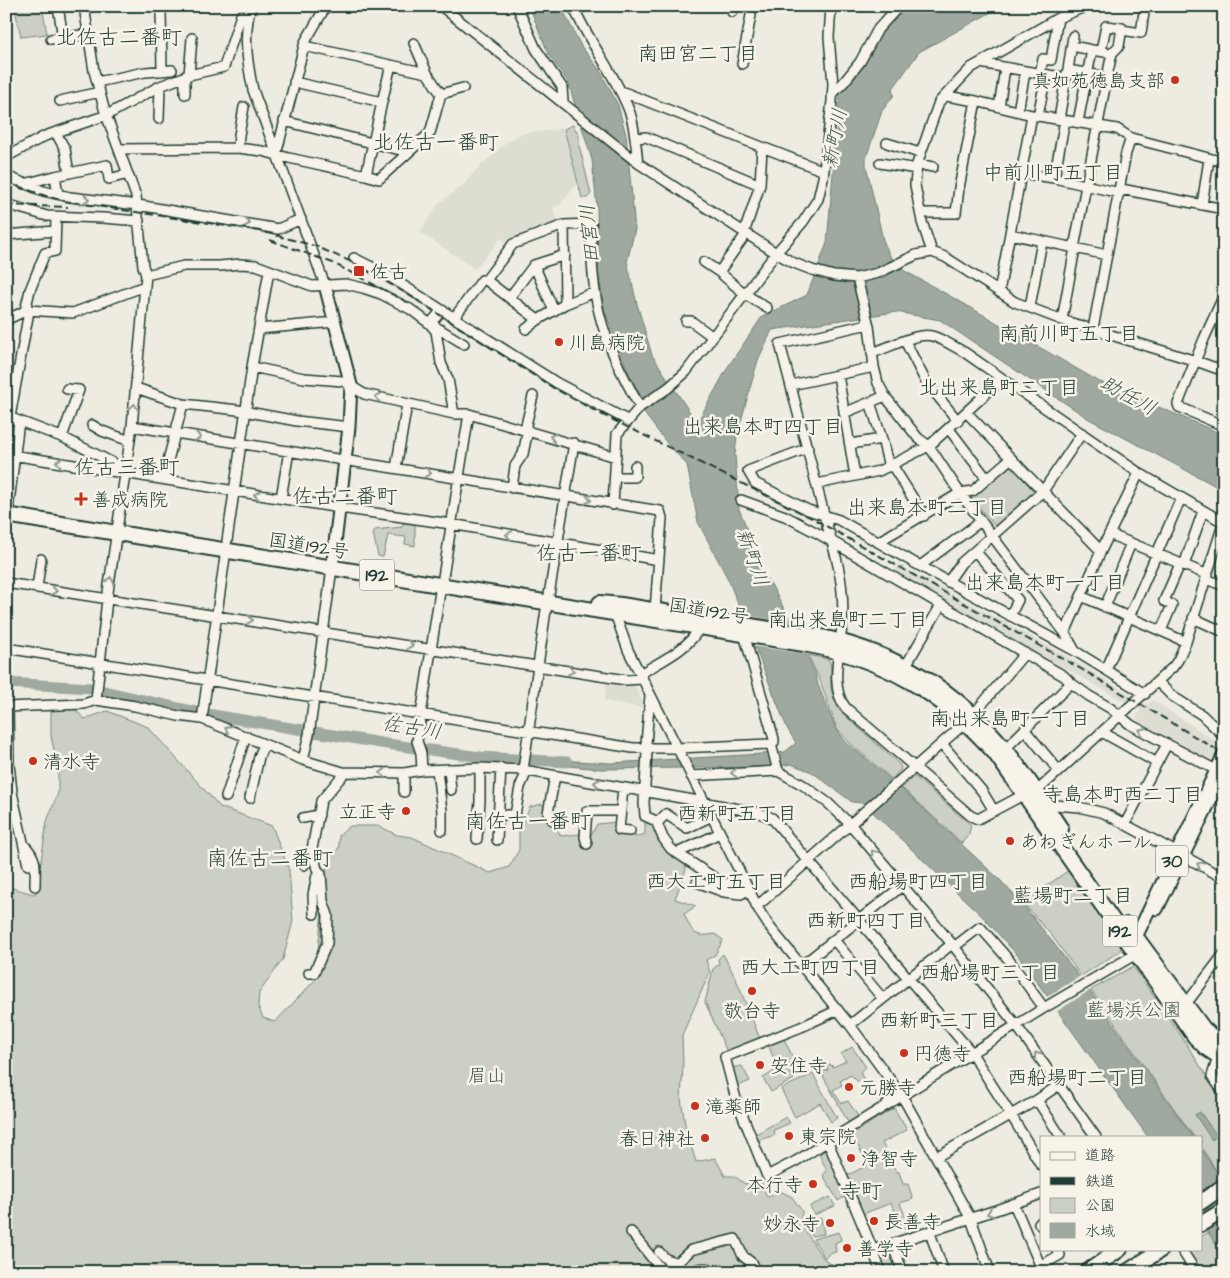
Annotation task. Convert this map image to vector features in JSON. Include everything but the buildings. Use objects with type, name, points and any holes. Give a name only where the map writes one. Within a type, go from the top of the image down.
[{"type":"highway","name":"国道192号","points":[[7,514],[117,528],[333,563],[613,609],[700,627],[746,631],[839,646],[865,648],[905,667],[939,687],[969,719],[995,753],[1031,793],[1095,880],[1138,944],[1195,1037],[1222,1055]]},
{"type":"highway","name":"国道192号","points":[[613,609],[621,604],[656,610],[746,631]]},
{"type":"highway","name":"国道192号","points":[[839,646],[896,673],[969,719],[1005,748],[1031,793]]},
{"type":"highway","name":"国道192号","points":[[1138,944],[1214,1040],[1222,1055]]},
{"type":"highway","points":[[1202,1201],[1224,1186]]},
{"type":"highway","points":[[1202,1223],[1224,1210]]},
{"type":"highway","points":[[1087,1272],[1119,1250]]},
{"type":"highway","points":[[1127,1272],[1160,1250]]},
{"type":"main road","points":[[325,286],[351,384],[349,427],[333,563]]},
{"type":"main road","name":"30","points":[[1138,944],[1220,771],[1224,754]]},
{"type":"street","points":[[58,6],[63,38]]},
{"type":"street","points":[[28,865],[9,795],[7,707],[84,704],[96,693],[107,599],[132,426],[146,275],[143,266],[138,205],[97,82],[84,6]]},
{"type":"street","points":[[6,157],[45,136],[107,115],[160,86],[187,75],[224,67],[244,13],[251,6]]},
{"type":"street","points":[[276,155],[304,46],[326,6]]},
{"type":"street","points":[[440,6],[634,160],[794,263],[834,276],[857,278],[878,273],[916,255],[932,252],[945,257],[1015,302],[1062,320],[1224,371]]},
{"type":"street","points":[[517,6],[536,49],[562,87],[564,103]]},
{"type":"street","points":[[587,6],[574,8],[621,91],[630,114],[634,138],[634,160]]},
{"type":"street","points":[[613,505],[617,434],[640,407],[668,388],[686,372],[776,253],[803,222],[818,198],[824,171],[832,94],[832,62],[829,37],[831,6]]},
{"type":"street","points":[[832,94],[860,62],[878,29],[899,6]]},
{"type":"street","points":[[932,252],[920,213],[915,184],[920,153],[939,102],[971,68],[1058,18],[1087,6]]},
{"type":"street","points":[[1078,122],[1088,73],[1106,26],[1122,28],[1122,30],[1141,34],[1145,6]]},
{"type":"street","points":[[97,82],[167,70],[161,10]]},
{"type":"street","points":[[244,13],[253,90],[325,286]]},
{"type":"street","points":[[742,64],[751,15]]},
{"type":"street","points":[[999,292],[1021,174],[1043,74],[1043,59],[1050,60],[1058,18]]},
{"type":"street","points":[[1062,320],[1107,77],[1112,54],[1119,46],[1122,30]]},
{"type":"street","points":[[51,39],[89,34]]},
{"type":"street","points":[[1054,178],[1073,36]]},
{"type":"street","points":[[186,94],[192,38]]},
{"type":"street","points":[[119,149],[238,148],[262,151],[379,179],[430,133],[441,94],[427,73],[414,43]]},
{"type":"street","points":[[304,46],[427,73]]},
{"type":"street","points":[[1072,46],[1112,54]]},
{"type":"street","points":[[980,63],[1043,74],[1088,73],[1107,77]]},
{"type":"street","points":[[366,175],[391,65]]},
{"type":"street","points":[[999,106],[1005,68]]},
{"type":"street","points":[[1018,111],[1025,72]]},
{"type":"street","points":[[294,82],[382,102]]},
{"type":"street","points":[[159,119],[160,86]]},
{"type":"street","points":[[441,94],[463,88]]},
{"type":"street","points":[[621,91],[824,171]]},
{"type":"street","points":[[60,101],[100,92]]},
{"type":"street","points":[[946,96],[1035,115],[1117,129],[1131,138],[1224,162]]},
{"type":"street","points":[[920,213],[956,213],[976,101]]},
{"type":"street","points":[[238,148],[238,134],[244,107]]},
{"type":"street","points":[[284,121],[408,152]]},
{"type":"street","points":[[56,133],[65,149],[69,173]]},
{"type":"street","points":[[634,138],[646,137],[760,185]]},
{"type":"street","points":[[1093,329],[1126,154],[1131,138]]},
{"type":"street","points":[[887,143],[920,153]]},
{"type":"street","points":[[719,272],[745,233],[760,185],[762,147]]},
{"type":"street","points":[[1202,205],[1209,159]]},
{"type":"street","points":[[880,164],[933,167]]},
{"type":"street","points":[[24,184],[107,165],[109,179],[128,174]]},
{"type":"street","points":[[1021,174],[1054,178],[1086,186],[1224,209]]},
{"type":"street","points":[[6,176],[24,184],[58,194],[138,205],[278,229],[300,219]]},
{"type":"street","points":[[55,176],[58,194]]},
{"type":"street","points":[[6,204],[56,217],[139,221]]},
{"type":"street","points":[[56,217],[55,251],[45,253],[30,290],[11,389],[8,417],[62,437],[125,471]]},
{"type":"street","points":[[454,318],[479,282],[486,280],[513,244],[564,225],[591,224],[595,292],[600,317],[621,373],[640,407]]},
{"type":"street","points":[[564,225],[565,304]]},
{"type":"street","points":[[6,235],[55,232]]},
{"type":"street","points":[[1010,234],[1108,255]]},
{"type":"street","points":[[1030,307],[1042,241]]},
{"type":"street","points":[[509,298],[534,265],[564,255]]},
{"type":"street","points":[[354,258],[382,272],[557,383],[627,420]]},
{"type":"street","points":[[704,262],[745,294],[767,308]]},
{"type":"street","points":[[146,275],[184,266],[240,264],[256,265],[312,286],[346,284],[381,294],[410,309],[430,324],[464,344]]},
{"type":"street","points":[[534,265],[554,311]]},
{"type":"street","points":[[203,714],[245,412],[269,271]]},
{"type":"street","points":[[857,278],[867,322],[874,368],[878,383],[885,396],[918,438],[929,446],[960,493],[1065,633],[1075,651]]},
{"type":"street","points":[[486,280],[538,320]]},
{"type":"street","points":[[6,320],[27,311],[73,313],[145,286]]},
{"type":"street","points":[[526,328],[565,304],[595,292]]},
{"type":"street","points":[[1224,295],[1221,310],[1196,361],[1178,404],[1179,407],[1224,426]]},
{"type":"street","points":[[430,324],[442,310]]},
{"type":"street","points":[[686,322],[691,321],[713,337]]},
{"type":"street","points":[[259,328],[335,322]]},
{"type":"street","points":[[867,322],[780,344],[839,566],[842,590],[842,627],[837,678],[842,704],[971,816],[978,818],[1031,793],[1059,771],[1158,682],[1178,660],[1221,542],[1224,522],[1139,473],[964,352],[931,336],[918,336],[872,353]]},
{"type":"street","points":[[430,324],[436,331],[441,363],[448,378],[454,414]]},
{"type":"street","points":[[905,341],[926,382],[958,420]]},
{"type":"street","points":[[252,367],[304,378],[343,381],[351,384],[364,394],[454,414],[469,414],[574,443],[616,457]]},
{"type":"street","points":[[791,385],[874,368]]},
{"type":"street","points":[[838,375],[855,476]]},
{"type":"street","points":[[817,484],[891,466],[929,446],[1002,379]]},
{"type":"street","points":[[136,388],[183,404],[349,427]]},
{"type":"street","points":[[62,437],[79,390],[67,389]]},
{"type":"street","points":[[512,488],[515,466],[523,454],[533,396]]},
{"type":"street","points":[[844,413],[885,396]]},
{"type":"street","points":[[870,402],[891,466],[924,516]]},
{"type":"street","points":[[164,479],[183,404]]},
{"type":"street","points":[[396,468],[407,404]]},
{"type":"street","points":[[966,413],[1101,551]]},
{"type":"street","points":[[422,770],[421,753],[417,741],[469,414]]},
{"type":"street","points":[[7,514],[10,454],[19,421]]},
{"type":"street","points":[[92,425],[130,441]]},
{"type":"street","points":[[132,426],[458,478],[613,505],[660,511],[662,518],[656,610]]},
{"type":"street","points":[[949,429],[987,479]]},
{"type":"street","points":[[948,582],[957,567],[1043,491],[1082,434]]},
{"type":"street","points":[[850,444],[882,439]]},
{"type":"street","points":[[498,815],[515,815],[574,443]]},
{"type":"street","points":[[808,448],[748,472],[755,483],[808,510],[839,520],[1075,651],[1145,694]]},
{"type":"street","points":[[281,498],[289,451]]},
{"type":"street","points":[[10,454],[125,471],[340,508],[451,524],[659,560]]},
{"type":"street","points":[[878,542],[960,493],[973,491],[1010,458]]},
{"type":"street","points":[[616,476],[634,480],[635,466]]},
{"type":"street","points":[[1065,633],[1101,551],[1139,473]]},
{"type":"street","points":[[1106,670],[1181,498]]},
{"type":"street","points":[[742,500],[785,516],[833,542],[1064,676],[1070,683],[1131,725],[1220,771]]},
{"type":"street","points":[[1161,631],[1172,606],[1164,601],[1182,564],[1203,511]]},
{"type":"street","points":[[920,566],[981,521]]},
{"type":"street","points":[[1109,534],[1182,564],[1224,586]]},
{"type":"street","points":[[1105,606],[1132,544]]},
{"type":"street","points":[[975,551],[1018,600],[1010,616]]},
{"type":"street","points":[[37,588],[41,559]]},
{"type":"street","points":[[303,760],[310,731],[333,563]]},
{"type":"street","points":[[6,583],[626,680],[641,676],[685,645],[693,638],[700,627]]},
{"type":"street","points":[[1081,596],[1186,642]]},
{"type":"street","points":[[905,667],[941,605]]},
{"type":"street","points":[[613,609],[626,645],[650,695],[756,906],[769,926],[850,1024],[902,1096],[972,1219],[990,1272]]},
{"type":"street","points":[[1193,618],[1224,632]]},
{"type":"street","points":[[746,631],[774,739],[772,748],[777,769]]},
{"type":"street","points":[[6,648],[633,748],[772,748]]},
{"type":"street","points":[[756,906],[764,901],[969,719],[1025,653]]},
{"type":"street","points":[[1158,682],[1172,696],[1202,715],[1224,736]]},
{"type":"street","points":[[1005,748],[1070,683]]},
{"type":"street","points":[[96,693],[136,706],[178,716],[203,714],[264,744],[303,760],[343,772],[404,773],[422,770],[502,768],[524,765],[555,776],[705,802],[759,813],[772,818],[810,860],[971,1052],[1040,1163]]},
{"type":"street","points":[[650,695],[644,792],[645,816],[657,823],[663,838],[671,849],[720,881],[747,890]]},
{"type":"street","points":[[1025,730],[1059,771]]},
{"type":"street","points":[[1102,732],[1157,763]]},
{"type":"street","points":[[226,797],[246,736]]},
{"type":"street","points":[[250,798],[259,757],[264,744]]},
{"type":"street","points":[[942,744],[982,790],[994,810]]},
{"type":"street","points":[[1125,824],[1166,744]]},
{"type":"street","points":[[476,839],[480,801],[480,768]]},
{"type":"street","points":[[496,840],[502,768]]},
{"type":"street","points":[[449,769],[451,790]]},
{"type":"street","points":[[690,774],[777,769],[828,803],[850,824],[953,945],[1016,1025],[1095,1136]]},
{"type":"street","points":[[437,770],[442,811],[442,830]]},
{"type":"street","points":[[304,865],[312,849],[321,801],[342,776],[343,772]]},
{"type":"street","points":[[404,773],[404,792]]},
{"type":"street","points":[[555,776],[548,813],[553,820],[560,822]]},
{"type":"street","points":[[623,788],[620,830],[630,832]]},
{"type":"street","points":[[1031,793],[1054,805],[1079,807],[1104,813],[1224,878]]},
{"type":"street","points":[[587,844],[585,837],[587,811],[621,811]]},
{"type":"street","points":[[657,823],[666,814],[687,828],[712,816]]},
{"type":"street","points":[[302,818],[319,815]]},
{"type":"street","points":[[677,853],[720,833]]},
{"type":"street","points":[[24,845],[30,850],[36,860],[35,886]]},
{"type":"street","points":[[312,849],[318,877],[313,895],[314,914]]},
{"type":"street","points":[[309,973],[314,973],[328,943],[328,915],[323,901],[321,874],[317,869]]},
{"type":"street","points":[[696,882],[724,892],[740,894],[747,890]]},
{"type":"street","points":[[801,966],[902,886]]},
{"type":"street","points":[[850,1024],[953,945],[980,927],[1046,1007]]},
{"type":"street","points":[[834,940],[883,999]]},
{"type":"street","points":[[838,1010],[725,1057],[736,1099],[767,1176],[828,1142],[971,1052],[1088,982],[1138,944]]},
{"type":"street","points":[[1186,1004],[1224,954]]},
{"type":"street","points":[[1222,1055],[1212,1076],[1224,1093]]},
{"type":"street","points":[[936,1157],[1037,1100],[1059,1085]]},
{"type":"street","points":[[1037,1100],[1061,1136]]},
{"type":"street","points":[[828,1142],[874,1250],[881,1272]]},
{"type":"street","points":[[874,1250],[972,1219],[1040,1194]]},
{"type":"street","points":[[1014,1204],[1041,1269],[1060,1256],[1057,1250]]},
{"type":"street","points":[[630,1232],[663,1272]]},
{"type":"street","points":[[930,1233],[944,1272]]},
{"type":"street","points":[[659,1252],[666,1259],[677,1262],[692,1250],[735,1239],[743,1256],[753,1264],[756,1272]]},
{"type":"street","points":[[892,1244],[903,1272]]},
{"type":"street","points":[[1182,1250],[1196,1272]]},
{"type":"street","points":[[691,1272],[700,1267],[717,1272]]},
{"type":"street","points":[[1220,1272],[1224,1270]]},
{"type":"shaded area","points":[[562,127],[578,183],[559,206],[557,205],[553,208],[558,223],[508,246],[501,238],[475,269],[420,232],[439,203],[461,187],[476,170],[506,143],[522,133],[556,130]]},
{"type":"shaded area","points":[[898,564],[1068,657],[1147,705],[1153,700],[1224,747],[1224,768],[1138,721],[1136,716],[1141,711],[894,572]]},
{"type":"shaded area","points":[[607,681],[635,686],[644,708],[604,701]]},
{"type":"green space","points":[[18,6],[42,6],[47,34],[21,37],[16,14]]},
{"type":"green space","points":[[573,125],[579,135],[579,145],[591,194],[587,198],[582,198],[564,129]]},
{"type":"green space","points":[[1012,465],[1035,493],[995,526],[972,498]]},
{"type":"green space","points":[[403,523],[415,524],[415,546],[405,544],[406,537],[388,535],[383,557],[378,556],[373,533],[375,530],[402,527]]},
{"type":"green space","points":[[808,655],[828,659],[831,669],[831,690],[839,710],[900,765],[901,769],[892,779],[853,746],[837,729],[819,678]]},
{"type":"green space","name":"眉山","points":[[72,707],[85,719],[107,711],[148,727],[220,807],[272,826],[289,870],[293,921],[283,959],[259,993],[258,1006],[263,1018],[275,1022],[318,977],[318,950],[327,862],[339,848],[339,835],[350,826],[379,826],[397,835],[412,837],[490,873],[509,867],[519,850],[519,831],[530,807],[542,804],[561,836],[580,834],[582,818],[585,814],[583,834],[591,835],[597,824],[617,822],[623,832],[636,837],[645,834],[645,820],[653,825],[685,865],[686,869],[675,899],[696,906],[684,914],[692,930],[702,935],[715,934],[723,940],[715,955],[706,960],[710,972],[682,1035],[681,1099],[686,1130],[696,1162],[715,1158],[725,1176],[734,1176],[745,1184],[761,1180],[767,1197],[782,1192],[792,1197],[802,1211],[801,1224],[818,1251],[826,1261],[835,1266],[837,1272],[6,1272],[6,886],[33,894],[36,893],[47,821],[58,793],[58,767],[51,737],[51,709]]},
{"type":"green space","points":[[913,777],[971,825],[969,834],[962,843],[902,788]]},
{"type":"green space","points":[[1069,870],[1121,947],[1120,951],[1081,976],[1052,936],[1019,898],[1032,896]]},
{"type":"green space","points":[[723,954],[736,979],[760,1039],[727,1052],[705,1002],[713,969],[719,964],[718,959]]},
{"type":"green space","name":"藍場浜公園","points":[[1132,967],[1134,968],[1206,1075],[1224,1096],[1224,1173],[1220,1176],[1202,1149],[1202,1136],[1193,1136],[1091,990]]},
{"type":"green space","points":[[784,1039],[795,1062],[788,1069],[794,1079],[771,1092],[763,1078],[778,1069],[768,1044]]},
{"type":"green space","points":[[852,1047],[866,1067],[860,1072],[864,1080],[858,1082],[851,1075],[840,1081],[842,1085],[833,1090],[841,1103],[848,1101],[858,1116],[849,1124],[821,1072],[828,1070],[826,1065],[830,1064],[833,1067],[846,1061],[841,1054]]},
{"type":"green space","points":[[742,1066],[750,1081],[736,1087],[731,1068]]},
{"type":"green space","points":[[813,1074],[837,1118],[831,1122],[820,1103],[795,1117],[781,1089]]},
{"type":"green space","points":[[894,1108],[907,1130],[882,1143],[896,1171],[899,1172],[903,1184],[908,1184],[913,1199],[900,1203],[909,1226],[903,1228],[891,1203],[863,1214],[846,1176],[868,1165],[852,1134]]},
{"type":"green space","points":[[786,1117],[790,1123],[774,1130],[775,1135],[756,1141],[754,1135]]},
{"type":"green space","points":[[826,1150],[829,1151],[846,1196],[838,1201],[823,1175],[827,1171],[819,1154]]},
{"type":"green space","points":[[830,1197],[835,1206],[814,1215],[810,1206]]},
{"type":"green space","points":[[821,1218],[824,1234],[812,1236],[806,1225],[810,1220]]},
{"type":"green space","points":[[839,1232],[841,1240],[835,1243],[836,1252],[830,1253],[825,1258],[813,1239]]},
{"type":"green space","points":[[1209,1232],[1224,1257],[1224,1268],[1216,1272],[1200,1272],[1187,1250],[1202,1250],[1202,1236]]},
{"type":"green space","points":[[891,1248],[900,1272],[885,1272],[878,1253]]},
{"type":"water","points":[[529,6],[561,6],[581,46],[599,69],[618,105],[626,135],[635,229],[627,262],[637,304],[652,355],[697,423],[729,365],[762,317],[807,295],[827,243],[840,92],[866,62],[874,42],[889,22],[911,6],[1009,6],[995,10],[919,52],[892,90],[894,95],[882,111],[866,158],[866,165],[883,240],[890,256],[903,270],[1098,381],[1224,435],[1224,493],[1212,484],[1089,419],[940,320],[896,312],[772,330],[758,360],[737,435],[735,455],[739,509],[748,531],[751,551],[757,566],[772,586],[791,622],[815,673],[836,729],[847,743],[902,789],[1000,880],[1026,908],[1079,976],[1192,1136],[1147,1136],[1019,957],[985,919],[863,803],[852,802],[812,772],[791,764],[773,767],[601,769],[547,764],[557,760],[611,763],[778,753],[785,752],[796,743],[787,728],[728,579],[698,522],[687,465],[666,442],[644,413],[643,401],[627,369],[605,312],[598,273],[597,207],[592,160],[568,82],[549,55]]},
{"type":"water","points":[[1200,1112],[1217,1136],[1212,1140],[1195,1115]]},
{"type":"water","points":[[1202,1150],[1224,1183],[1224,1257],[1202,1223]]},
{"type":"pier","points":[[741,614],[795,624],[804,643],[806,654],[753,646]]},
{"type":"pier","points":[[1082,975],[1092,989],[1056,1012],[1045,998]]},
{"type":"waterway","name":"佐古川","points":[[6,683],[91,688],[201,713],[387,744],[480,757],[567,762]]},
{"type":"railway","points":[[6,182],[64,201],[260,231],[315,246],[354,263],[406,293],[552,387],[599,413],[810,517],[1083,670],[1224,754]]},
{"type":"railway","points":[[6,205],[68,207]]},
{"type":"railway","points":[[270,240],[333,263],[407,302]]},
{"type":"place","name":"真如苑徳島支部","points":[[1175,80]]},
{"type":"place","name":"佐古","points":[[359,271]]},
{"type":"place","name":"川島病院","points":[[559,342]]},
{"type":"place","name":"善成病院","points":[[81,499]]},
{"type":"place","name":"清水寺","points":[[33,761]]},
{"type":"place","name":"立正寺","points":[[406,811]]},
{"type":"place","name":"あわぎんホール","points":[[1010,841]]},
{"type":"place","name":"敬台寺","points":[[752,991]]},
{"type":"place","name":"円徳寺","points":[[904,1053]]},
{"type":"place","name":"安住寺","points":[[760,1065]]},
{"type":"place","name":"元勝寺","points":[[849,1087]]},
{"type":"place","name":"滝薬師","points":[[695,1106]]},
{"type":"place","name":"東宗院","points":[[789,1136]]},
{"type":"place","name":"春日神社","points":[[705,1138]]},
{"type":"place","name":"浄智寺","points":[[851,1158]]},
{"type":"place","name":"本行寺","points":[[813,1184]]},
{"type":"place","name":"長善寺","points":[[874,1221]]},
{"type":"place","name":"妙永寺","points":[[830,1223]]},
{"type":"place","name":"善学寺","points":[[847,1248]]},
{"type":"district","name":"北佐古二番町","points":[[119,37]]},
{"type":"district","name":"南田宮二丁目","points":[[698,53]]},
{"type":"district","name":"北佐古一番町","points":[[436,142]]},
{"type":"district","name":"中前川町五丁目","points":[[1053,172]]},
{"type":"district","name":"南前川町五丁目","points":[[1069,333]]},
{"type":"district","name":"北出来島町二丁目","points":[[999,387]]},
{"type":"district","name":"出来島本町四丁目","points":[[763,426]]},
{"type":"district","name":"佐古三番町","points":[[127,467]]},
{"type":"district","name":"佐古二番町","points":[[345,496]]},
{"type":"district","name":"出来島本町二丁目","points":[[927,507]]},
{"type":"district","name":"佐古一番町","points":[[589,553]]},
{"type":"district","name":"出来島本町一丁目","points":[[1045,582]]},
{"type":"district","name":"南出来島町二丁目","points":[[848,619]]},
{"type":"district","name":"南出来島町一丁目","points":[[1010,718]]},
{"type":"district","name":"寺島本町西二丁目","points":[[1123,794]]},
{"type":"district","name":"西新町五丁目","points":[[737,813]]},
{"type":"district","name":"南佐古一番町","points":[[528,821]]},
{"type":"district","name":"南佐古二番町","points":[[270,858]]},
{"type":"district","name":"西大工町五丁目","points":[[716,881]]},
{"type":"district","name":"西船場町四丁目","points":[[918,881]]},
{"type":"district","name":"藍場町二丁目","points":[[1073,895]]},
{"type":"district","name":"西新町四丁目","points":[[866,920]]},
{"type":"district","name":"西大工町四丁目","points":[[810,967]]},
{"type":"district","name":"西船場町三丁目","points":[[990,972]]},
{"type":"district","name":"西新町三丁目","points":[[939,1020]]},
{"type":"district","name":"西船場町二丁目","points":[[1077,1077]]},
{"type":"district","name":"寺町","points":[[861,1191]]},
{"type":"water label","name":"新町川","points":[[834,138]]},
{"type":"water label","name":"田宮川","points":[[589,234]]},
{"type":"water label","name":"助任川","points":[[1129,395]]},
{"type":"water label","name":"新町川","points":[[753,557]]}]
